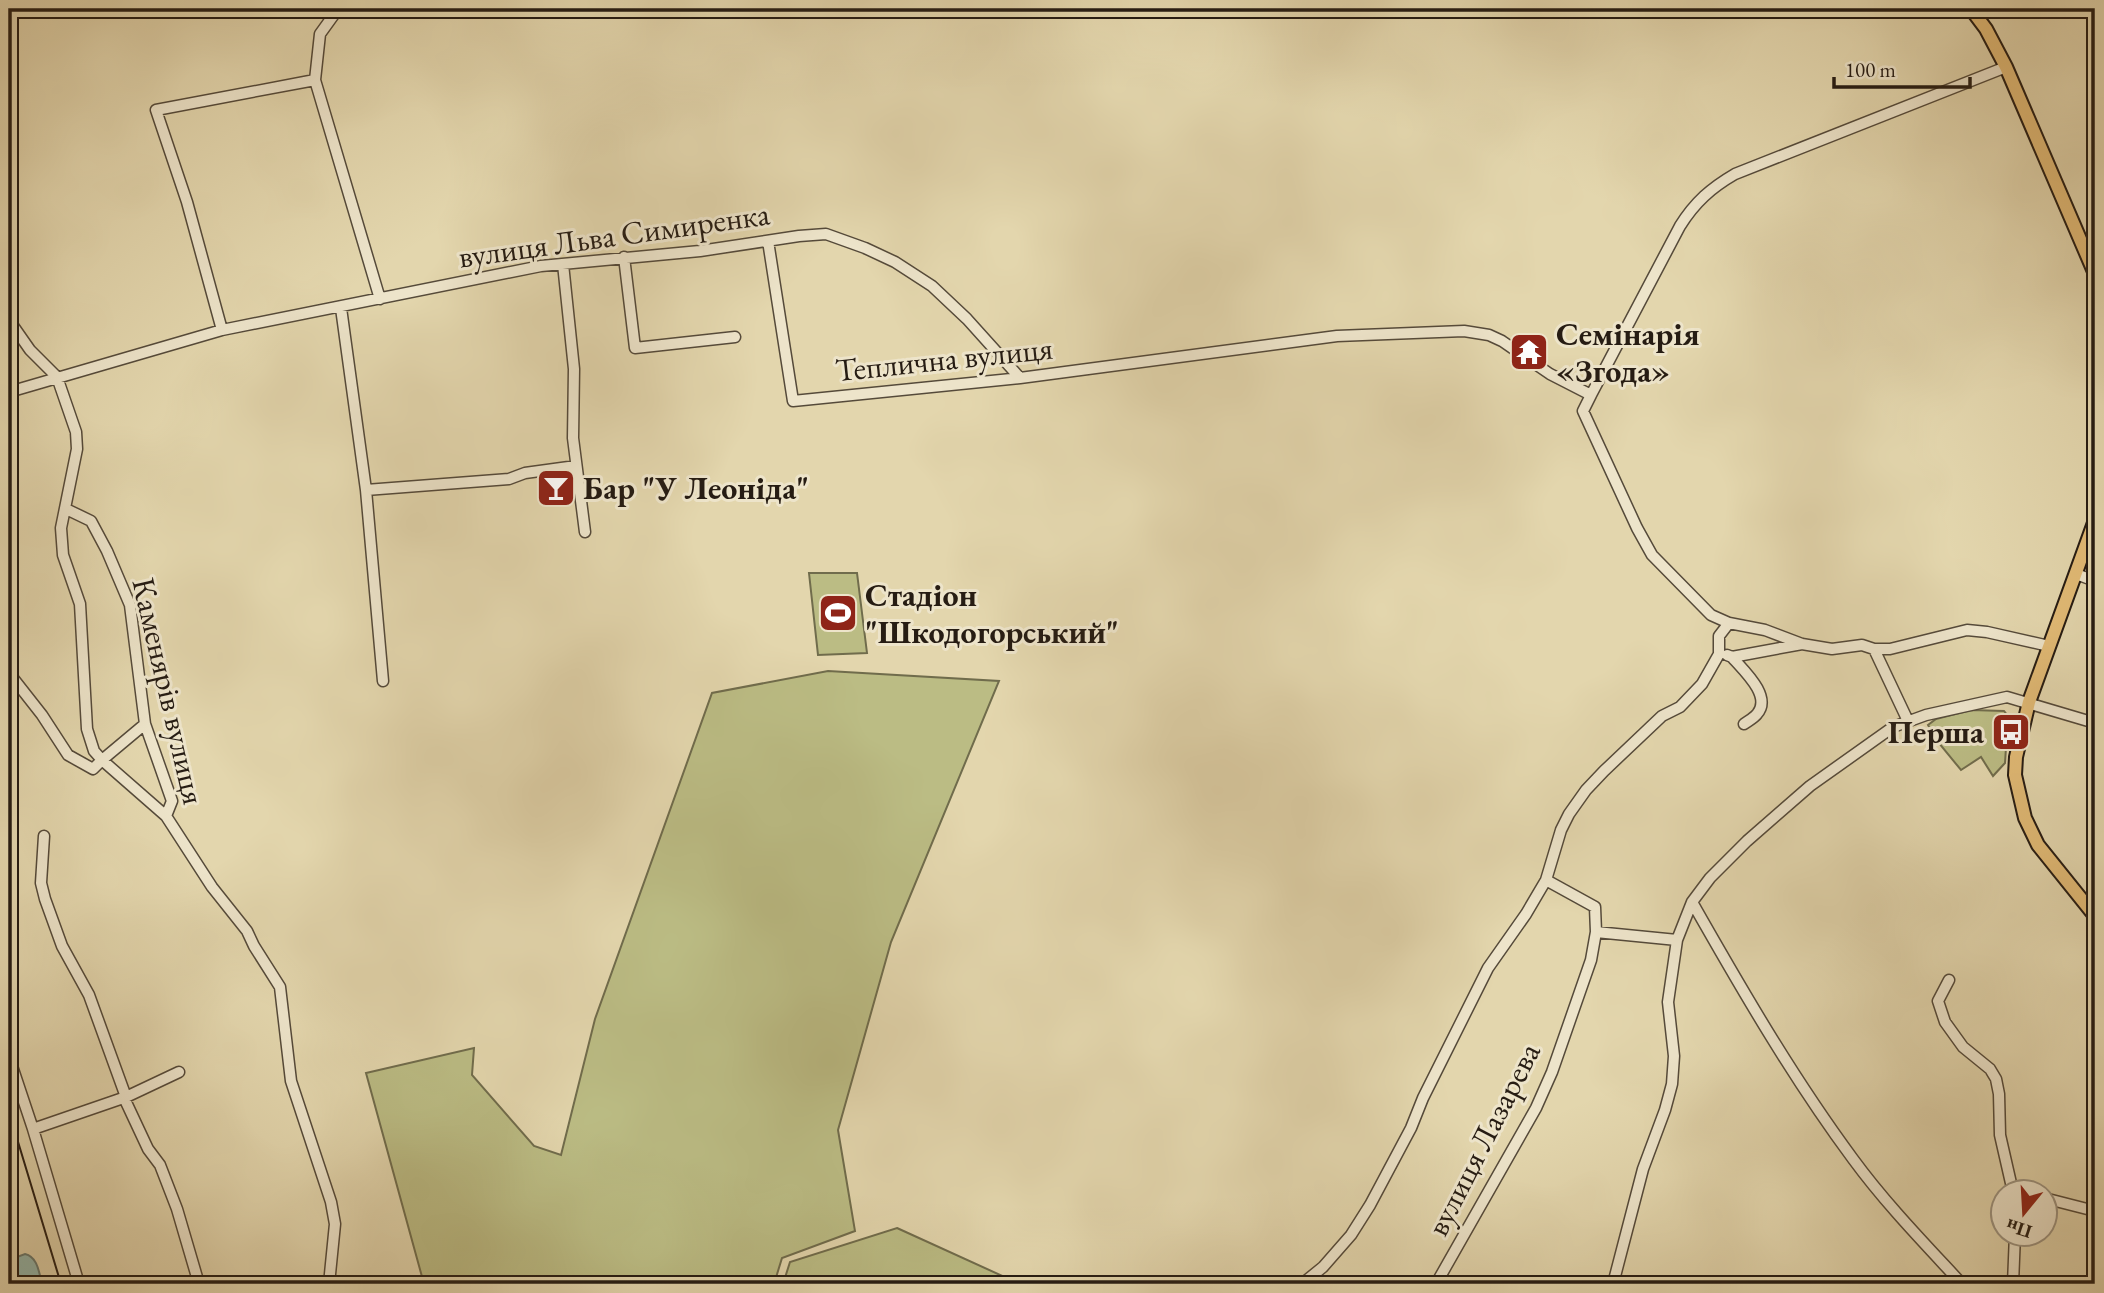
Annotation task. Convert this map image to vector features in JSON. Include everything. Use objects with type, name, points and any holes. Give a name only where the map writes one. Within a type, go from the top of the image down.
[{"type":"main road","points":[[1972,9],[2006,67],[2095,274]]},
{"type":"main road","points":[[2095,520],[2029,702],[2016,757],[2015,775],[2022,809],[2038,845],[2095,916]]},
{"type":"street","points":[[338,9],[320,33],[315,80],[380,299]]},
{"type":"street","points":[[2006,67],[1735,174],[1706,193],[1680,226],[1583,411],[1636,528],[1652,555],[1711,615],[1728,623],[1765,630],[1802,644],[1832,649],[1861,645],[1874,649],[1890,649],[1967,630],[2049,646]]},
{"type":"street","points":[[222,330],[187,202],[156,110],[315,80]]},
{"type":"street","name":"вулиця Льва Симиренка","points":[[9,392],[222,330],[541,266],[700,251],[826,234],[865,247],[933,286],[1020,378]]},
{"type":"street","name":"Теплична вулиця","points":[[768,241],[793,401],[1020,378],[1314,338],[1464,331],[1489,335],[1517,350],[1562,381],[1591,395]]},
{"type":"street","points":[[624,257],[635,348],[736,337]]},
{"type":"street","points":[[563,264],[574,369],[573,438],[585,532]]},
{"type":"street","points":[[341,308],[366,490],[383,681]]},
{"type":"street","points":[[9,320],[30,350],[57,377],[77,440],[61,528],[63,555],[80,604],[87,729],[94,751],[102,760],[166,816]]},
{"type":"street","points":[[366,490],[509,479],[525,473],[576,466]]},
{"type":"street","name":"Каменярів вулиця","points":[[66,509],[91,521],[130,605],[145,724],[172,801],[166,816],[212,887],[247,930],[280,987],[292,1081],[331,1202],[335,1224],[329,1284]]},
{"type":"street","points":[[2076,574],[2095,581]]},
{"type":"street","points":[[1302,1284],[1323,1267],[1351,1235],[1370,1205],[1411,1128],[1423,1098],[1488,968],[1546,880],[1560,830],[1586,790],[1662,716],[1680,707],[1702,684],[1719,654],[1719,636],[1711,615]]},
{"type":"street","points":[[1719,636],[1728,623]]},
{"type":"street","points":[[1719,654],[1732,657],[1802,644]]},
{"type":"street","points":[[1874,649],[1908,721]]},
{"type":"street","points":[[1732,657],[1756,687],[1762,701],[1758,713],[1744,724]]},
{"type":"street","points":[[9,673],[42,715],[68,755],[93,769],[145,724]]},
{"type":"street","points":[[1613,1284],[1643,1169],[1672,1084],[1674,1056],[1668,1002],[1677,940],[1692,902],[1710,878],[1746,841],[1810,786],[1893,727],[1926,715],[2007,697],[2095,723]]},
{"type":"street","points":[[44,836],[41,883],[45,898],[62,946],[89,995],[126,1102],[148,1149],[160,1165],[177,1209],[199,1284]]},
{"type":"street","name":"вулиця Лазарева","points":[[1436,1284],[1536,1108],[1565,1037],[1591,960],[1596,932],[1595,907],[1546,880]]},
{"type":"street","points":[[1692,902],[1785,1058],[1853,1159],[1885,1200],[1962,1284]]},
{"type":"street","points":[[1596,932],[1677,940]]},
{"type":"street","points":[[1949,980],[1938,1001],[1945,1022],[1963,1047],[1990,1069],[1996,1079],[2000,1135],[2011,1178]]},
{"type":"street","points":[[9,1057],[79,1284]]},
{"type":"street","points":[[33,1129],[126,1097],[179,1072]]},
{"type":"street","points":[[2058,1201],[2095,1211]]},
{"type":"street","points":[[2013,1284],[2014,1248]]},
{"type":"green space","name":"Стадіон \"Шкодогорський\"","points":[[809,573],[857,573],[867,653],[818,655]]},
{"type":"green space","points":[[828,671],[999,681],[891,942],[838,1130],[855,1231],[782,1258],[774,1284],[424,1284],[366,1073],[474,1048],[472,1075],[534,1146],[561,1155],[595,1019],[712,693]]},
{"type":"green space","points":[[1971,710],[2004,711],[2008,716],[2005,763],[1993,776],[1981,757],[1961,770],[1928,725],[1936,719]]},
{"type":"green space","points":[[897,1228],[1020,1284],[783,1284],[790,1262]]},
{"type":"water","points":[[25,1254],[33,1258],[42,1284],[9,1284],[9,1260]]},
{"type":"tram line","points":[[9,1112],[61,1284]]},
{"type":"place","name":"Семінарія «Згода»","points":[[1529,352]]},
{"type":"place","name":"Бар \"У Леоніда\"","points":[[556,488]]},
{"type":"place","name":"Стадіон \"Шкодогорський\"","points":[[838,613]]},
{"type":"place","name":"Перша","points":[[2011,732]]}]
